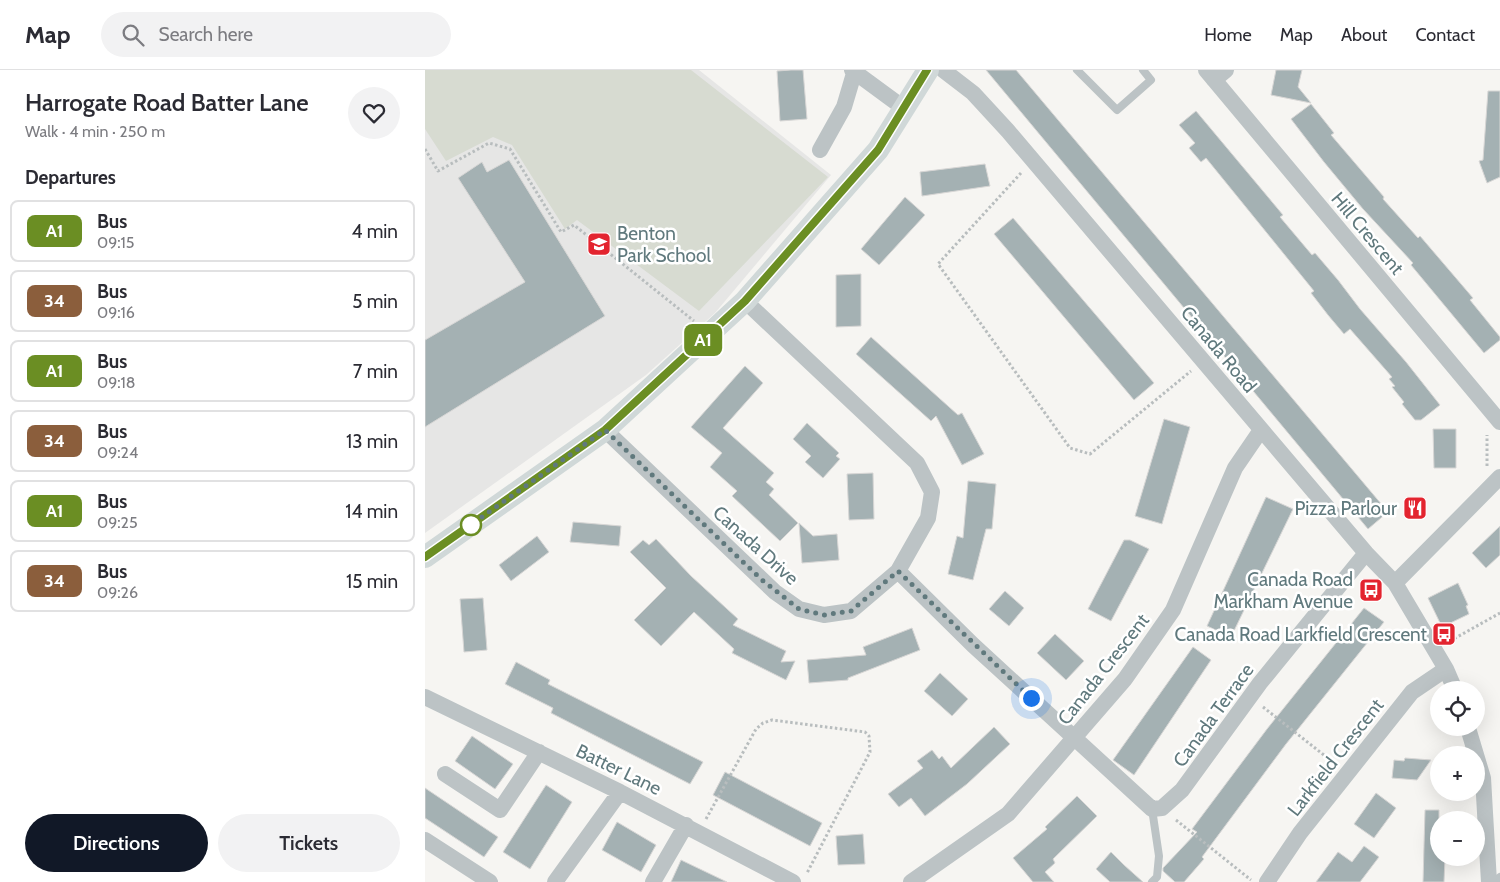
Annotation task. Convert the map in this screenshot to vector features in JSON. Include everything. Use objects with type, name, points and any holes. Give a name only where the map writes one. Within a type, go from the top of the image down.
[{"type":"main road","points":[[425,557],[605,430],[745,301],[878,150],[905,109],[927,70]]},
{"type":"street","points":[[820,150],[844,107],[853,70],[905,109]]},
{"type":"street","name":"Canada Road","points":[[943,70],[973,93],[1033,160],[1366,553],[1395,583],[1446,669],[1451,681]]},
{"type":"street","name":"Hill Crescent","points":[[1215,73],[1500,422]]},
{"type":"street","name":"Canada Drive","points":[[605,430],[775,592],[799,609],[824,615],[851,611],[898,571],[928,518],[932,492],[917,463],[745,301]]},
{"type":"street","name":"Canada Crescent","points":[[911,882],[1008,814],[1125,679],[1173,610],[1235,468],[1261,430]]},
{"type":"street","points":[[1395,583],[1500,477]]},
{"type":"street","name":"Canada Terrace","points":[[1157,809],[1182,790],[1250,697],[1366,553]]},
{"type":"street","points":[[898,571],[1074,738],[1157,809]]},
{"type":"street","name":"Larkfield Crescent","points":[[1267,882],[1300,833],[1412,692],[1446,669]]},
{"type":"street","name":"Batter Lane","points":[[425,697],[620,792],[794,882]]},
{"type":"street","points":[[1470,736],[1483,778],[1489,882]]},
{"type":"street","points":[[445,774],[500,810],[539,752]]},
{"type":"street","points":[[555,882],[620,792]]},
{"type":"street","points":[[653,882],[692,829]]},
{"type":"street","points":[[425,840],[490,882]]},
{"type":"lane","points":[[1077,70],[1117,110],[1151,80],[1143,70]]},
{"type":"lane","points":[[1152,882],[1157,876],[1159,856],[1157,809]]},
{"type":"lane","points":[[1493,882],[1500,877]]},
{"type":"path","points":[[425,149],[438,171],[489,143],[510,148],[561,232],[574,225],[710,333]]},
{"type":"path","points":[[1033,160],[938,264],[1070,448],[1090,454],[1203,361]]},
{"type":"path","points":[[1486,491],[1488,408]]},
{"type":"path","points":[[1435,650],[1500,613]]},
{"type":"path","points":[[1250,697],[1347,773]]},
{"type":"path","points":[[692,829],[750,738],[763,723],[772,720],[865,732],[869,736],[870,752],[794,882]]},
{"type":"path","points":[[1157,809],[1254,882]]},
{"type":"shaded area","name":"Benton Park School","points":[[425,70],[699,70],[831,175],[715,313],[646,375],[425,533]]},
{"type":"shaded area","points":[[425,70],[691,70],[828,177],[699,311],[577,220],[565,229],[512,145],[493,137],[446,161],[425,129]]},
{"type":"building","points":[[803,70],[807,119],[780,121],[777,71]]},
{"type":"building","points":[[986,70],[1016,70],[1388,512],[1368,529]]},
{"type":"building","points":[[1276,70],[1302,70],[1298,87],[1311,103],[1271,95]]},
{"type":"building","points":[[1488,91],[1500,91],[1500,177],[1487,183],[1479,161],[1483,160]]},
{"type":"building","points":[[1311,104],[1334,133],[1331,135],[1384,197],[1383,199],[1418,238],[1420,236],[1473,298],[1470,300],[1500,337],[1500,340],[1484,353],[1411,265],[1413,263],[1363,209],[1291,119]]},
{"type":"building","points":[[1196,111],[1283,215],[1280,217],[1312,255],[1315,253],[1338,280],[1440,405],[1421,420],[1415,420],[1402,404],[1404,402],[1392,387],[1395,386],[1389,379],[1392,377],[1350,329],[1344,334],[1328,315],[1311,293],[1314,291],[1206,158],[1201,162],[1189,148],[1195,143],[1179,125]]},
{"type":"building","points":[[509,160],[605,316],[425,427],[425,340],[525,282],[458,178],[482,162],[487,172]]},
{"type":"building","points":[[985,164],[990,186],[922,196],[920,172]]},
{"type":"building","points":[[905,197],[925,215],[879,265],[861,249]]},
{"type":"building","points":[[1013,218],[1154,383],[1134,400],[994,234]]},
{"type":"building","points":[[861,274],[861,326],[836,327],[836,275]]},
{"type":"building","points":[[871,337],[958,415],[962,413],[984,454],[962,465],[936,416],[931,421],[856,354]]},
{"type":"building","points":[[745,366],[763,383],[723,428],[774,473],[766,482],[774,489],[769,495],[798,523],[780,541],[732,496],[737,491],[710,467],[722,453],[691,427]]},
{"type":"building","points":[[1164,419],[1190,427],[1162,524],[1135,516]]},
{"type":"building","points":[[807,423],[839,453],[836,456],[840,459],[823,478],[805,462],[811,456],[793,439]]},
{"type":"building","points":[[1433,429],[1456,429],[1456,468],[1434,468]]},
{"type":"building","points":[[873,473],[874,519],[849,520],[847,474]]},
{"type":"building","points":[[968,481],[996,484],[992,529],[986,529],[973,580],[948,574],[957,536],[963,538]]},
{"type":"building","points":[[1266,497],[1293,509],[1231,637],[1207,626]]},
{"type":"building","points":[[573,522],[621,526],[619,546],[570,542]]},
{"type":"building","points":[[799,523],[813,536],[837,534],[839,560],[802,563]]},
{"type":"building","points":[[1500,526],[1500,555],[1486,568],[1472,553]]},
{"type":"building","points":[[537,536],[549,552],[511,581],[499,565]]},
{"type":"building","points":[[656,539],[691,576],[738,619],[733,625],[786,651],[781,662],[795,661],[786,680],[732,653],[734,649],[694,612],[661,646],[634,620],[666,588],[630,552],[643,540],[649,545]]},
{"type":"building","points":[[1124,540],[1130,540],[1149,549],[1111,621],[1088,609]]},
{"type":"building","points":[[1458,583],[1468,605],[1466,606],[1469,614],[1442,627],[1428,598]]},
{"type":"building","points":[[1005,591],[1024,608],[1009,626],[989,609]]},
{"type":"building","points":[[483,598],[487,650],[464,652],[460,599]]},
{"type":"building","points":[[1364,608],[1384,622],[1286,744],[1202,857],[1204,859],[1184,882],[1175,882],[1163,871],[1163,868],[1197,832],[1192,829],[1267,729]]},
{"type":"building","points":[[912,628],[920,650],[848,678],[848,680],[809,683],[807,660],[866,655],[863,647]]},
{"type":"building","points":[[1055,634],[1084,661],[1066,680],[1037,653]]},
{"type":"building","points":[[1193,647],[1211,660],[1134,775],[1113,760]]},
{"type":"building","points":[[516,662],[550,680],[548,684],[703,762],[690,784],[551,713],[553,708],[505,684]]},
{"type":"building","points":[[940,673],[968,699],[952,716],[924,691]]},
{"type":"building","points":[[994,727],[1010,744],[967,784],[925,816],[911,798],[899,807],[888,794],[923,768],[917,761],[932,750],[939,759],[942,756],[951,768]]},
{"type":"building","points":[[472,736],[513,764],[495,789],[455,761]]},
{"type":"building","points":[[1405,758],[1430,760],[1417,780],[1392,778],[1394,760],[1404,761]]},
{"type":"building","points":[[725,772],[822,823],[810,846],[713,795]]},
{"type":"building","points":[[546,785],[572,802],[530,869],[503,852]]},
{"type":"building","points":[[425,788],[498,837],[484,857],[425,818]]},
{"type":"building","points":[[1376,793],[1396,808],[1374,838],[1354,824]]},
{"type":"building","points":[[1077,796],[1097,816],[1053,859],[1055,863],[1045,872],[1054,882],[1033,882],[1013,858],[1047,829],[1045,827]]},
{"type":"building","points":[[1425,810],[1439,810],[1430,811],[1430,866],[1445,866],[1444,882],[1423,882]]},
{"type":"building","points":[[617,822],[656,845],[641,872],[602,850]]},
{"type":"building","points":[[863,834],[865,864],[838,865],[836,836]]},
{"type":"building","points":[[1364,846],[1379,857],[1360,882],[1316,882],[1338,852],[1352,862]]},
{"type":"building","points":[[1111,852],[1143,882],[1110,882],[1096,869]]},
{"type":"building","points":[[681,860],[727,882],[671,882]]},
{"type":"bus line","name":"A1","points":[[425,557],[605,430],[745,301],[878,150],[905,109],[927,70]]},
{"type":"place","name":"Benton Park School","points":[[599,244]]},
{"type":"place","name":"Pizza Parlour","points":[[1415,508]]},
{"type":"place","name":"Canada Road Markham Avenue","points":[[1371,590]]},
{"type":"place","name":"Canada Road Larkfield Crescent","points":[[1444,634]]},
{"type":"route","points":[[471,525],[469,526],[605,430],[697,520],[775,592],[799,609],[824,615],[851,611],[898,571],[973,645],[1031,698]]}]
